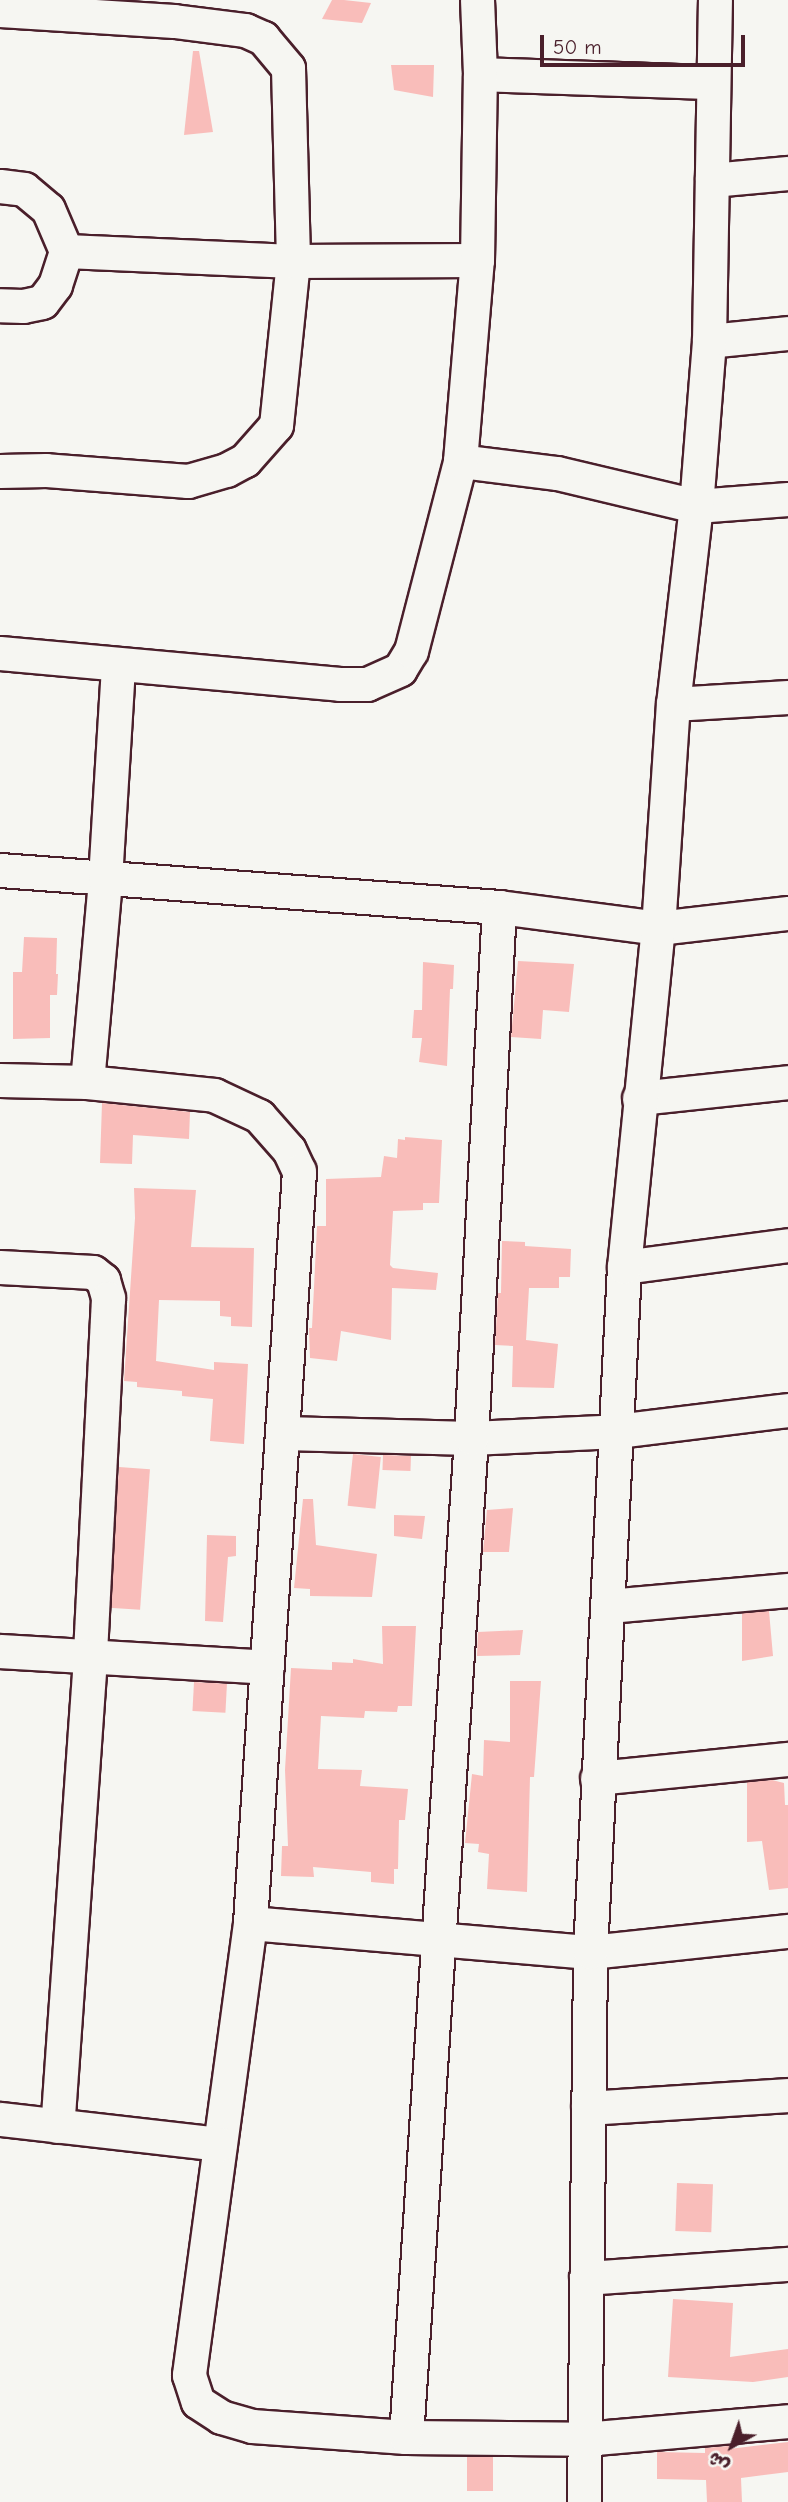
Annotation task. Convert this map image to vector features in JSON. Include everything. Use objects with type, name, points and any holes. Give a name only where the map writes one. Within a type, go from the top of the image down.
[{"type":"street","points":[[0,653],[340,684],[367,684],[400,669],[411,651],[460,461],[477,260],[480,74],[477,0]]},
{"type":"street","points":[[584,2502],[590,1952],[597,1778],[624,1268],[658,928],[673,704],[696,506],[709,341],[715,0]]},
{"type":"street","points":[[0,10],[174,20],[244,30],[263,38],[288,68],[293,261],[276,425],[245,460],[226,470],[188,481],[46,470],[0,471]]},
{"type":"street","points":[[480,74],[713,82]]},
{"type":"street","points":[[712,180],[788,173]]},
{"type":"street","points":[[0,186],[24,189],[48,209],[66,251],[55,285],[42,302],[23,306],[0,304]]},
{"type":"street","points":[[66,251],[293,261],[477,260]]},
{"type":"street","points":[[709,341],[788,333]]},
{"type":"street","points":[[460,461],[556,473],[696,506],[788,499]]},
{"type":"street","points":[[87,1082],[105,879],[118,665]]},
{"type":"street","points":[[673,704],[788,697]]},
{"type":"street","points":[[0,870],[499,907],[658,928],[788,913]]},
{"type":"street","points":[[407,2437],[471,1438],[499,907]]},
{"type":"street","points":[[0,1080],[87,1082],[214,1095],[259,1116],[295,1160],[299,1171],[300,1193],[250,1923],[189,2375],[198,2402],[222,2417],[252,2426],[407,2437],[584,2439],[788,2421]]},
{"type":"street","points":[[639,1098],[788,1082]]},
{"type":"street","points":[[624,1268],[788,1245]]},
{"type":"street","points":[[0,1267],[93,1272],[103,1280],[108,1298],[90,1658],[57,2126]]},
{"type":"street","points":[[284,1433],[471,1438],[617,1432],[788,1410]]},
{"type":"street","points":[[608,1606],[788,1590]]},
{"type":"street","points":[[0,1651],[267,1667]]},
{"type":"street","points":[[597,1778],[788,1759]]},
{"type":"street","points":[[250,1923],[590,1952],[788,1931]]},
{"type":"street","points":[[588,2108],[788,2095]]},
{"type":"street","points":[[0,2119],[220,2144]]},
{"type":"street","points":[[586,2278],[788,2264]]},
{"type":"building","points":[[332,0],[371,3],[362,23],[322,19]]},
{"type":"building","points":[[193,51],[199,51],[213,132],[184,135]]},
{"type":"building","points":[[391,65],[434,65],[433,97],[394,90]]},
{"type":"building","points":[[24,937],[57,938],[57,995],[50,995],[50,1038],[13,1039],[13,972],[22,972]]},
{"type":"building","points":[[518,961],[574,964],[569,1012],[543,1010],[541,1039],[511,1037]]},
{"type":"building","points":[[423,962],[454,965],[453,989],[450,989],[447,1066],[419,1062],[422,1038],[412,1038],[414,1010],[422,1010]]},
{"type":"building","points":[[102,1103],[190,1112],[189,1139],[133,1135],[132,1164],[100,1163]]},
{"type":"building","points":[[405,1137],[442,1140],[439,1203],[423,1203],[423,1210],[393,1211],[390,1265],[393,1268],[438,1273],[436,1290],[392,1288],[391,1340],[341,1331],[337,1361],[310,1358],[309,1328],[312,1328],[317,1226],[326,1226],[326,1179],[381,1177],[384,1156],[397,1158],[398,1139],[405,1140]]},
{"type":"building","points":[[134,1188],[196,1190],[191,1247],[254,1248],[252,1327],[231,1326],[231,1317],[220,1316],[220,1301],[159,1300],[156,1361],[214,1370],[214,1362],[248,1364],[244,1444],[210,1441],[213,1399],[182,1396],[182,1391],[137,1387],[137,1382],[124,1381],[135,1218]]},
{"type":"building","points":[[502,1241],[525,1242],[525,1246],[571,1249],[570,1277],[559,1277],[559,1288],[529,1288],[526,1340],[558,1344],[554,1388],[512,1387],[513,1346],[495,1345],[498,1293],[501,1293]]},
{"type":"building","points":[[353,1454],[381,1457],[375,1509],[348,1506]]},
{"type":"building","points":[[383,1455],[411,1456],[410,1471],[382,1470]]},
{"type":"building","points":[[119,1467],[150,1469],[140,1610],[109,1608]]},
{"type":"building","points":[[303,1499],[313,1499],[316,1545],[377,1554],[372,1597],[310,1596],[310,1589],[294,1588]]},
{"type":"building","points":[[513,1508],[509,1552],[483,1552],[487,1510]]},
{"type":"building","points":[[394,1515],[425,1516],[422,1539],[394,1536]]},
{"type":"building","points":[[207,1535],[236,1536],[236,1556],[228,1557],[223,1622],[205,1621]]},
{"type":"building","points":[[769,1611],[773,1656],[742,1661],[742,1613]]},
{"type":"building","points":[[382,1626],[416,1626],[412,1706],[398,1706],[397,1712],[365,1711],[364,1718],[321,1716],[318,1769],[362,1770],[360,1786],[408,1789],[405,1820],[399,1820],[398,1869],[394,1869],[394,1884],[371,1882],[371,1872],[313,1867],[314,1877],[281,1876],[282,1846],[288,1846],[285,1770],[291,1668],[332,1670],[332,1662],[353,1663],[353,1659],[383,1664]]},
{"type":"building","points":[[523,1630],[520,1655],[477,1656],[478,1632]]},
{"type":"building","points":[[510,1681],[541,1681],[534,1777],[530,1777],[527,1892],[487,1889],[489,1854],[478,1852],[479,1844],[465,1843],[472,1774],[483,1776],[484,1740],[510,1742]]},
{"type":"building","points":[[194,1682],[227,1684],[225,1713],[192,1711]]},
{"type":"building","points":[[772,1780],[784,1783],[785,1805],[788,1805],[788,1888],[769,1890],[762,1841],[747,1842],[747,1782]]},
{"type":"building","points":[[677,2183],[713,2184],[711,2232],[675,2231]]},
{"type":"building","points":[[673,2299],[733,2303],[730,2357],[788,2349],[788,2377],[753,2382],[668,2377]]},
{"type":"building","points":[[788,2442],[788,2472],[741,2478],[742,2502],[707,2502],[706,2480],[657,2479],[657,2452],[705,2453],[705,2448],[729,2446],[729,2449]]},
{"type":"building","points":[[467,2457],[493,2457],[493,2491],[467,2491]]}]
